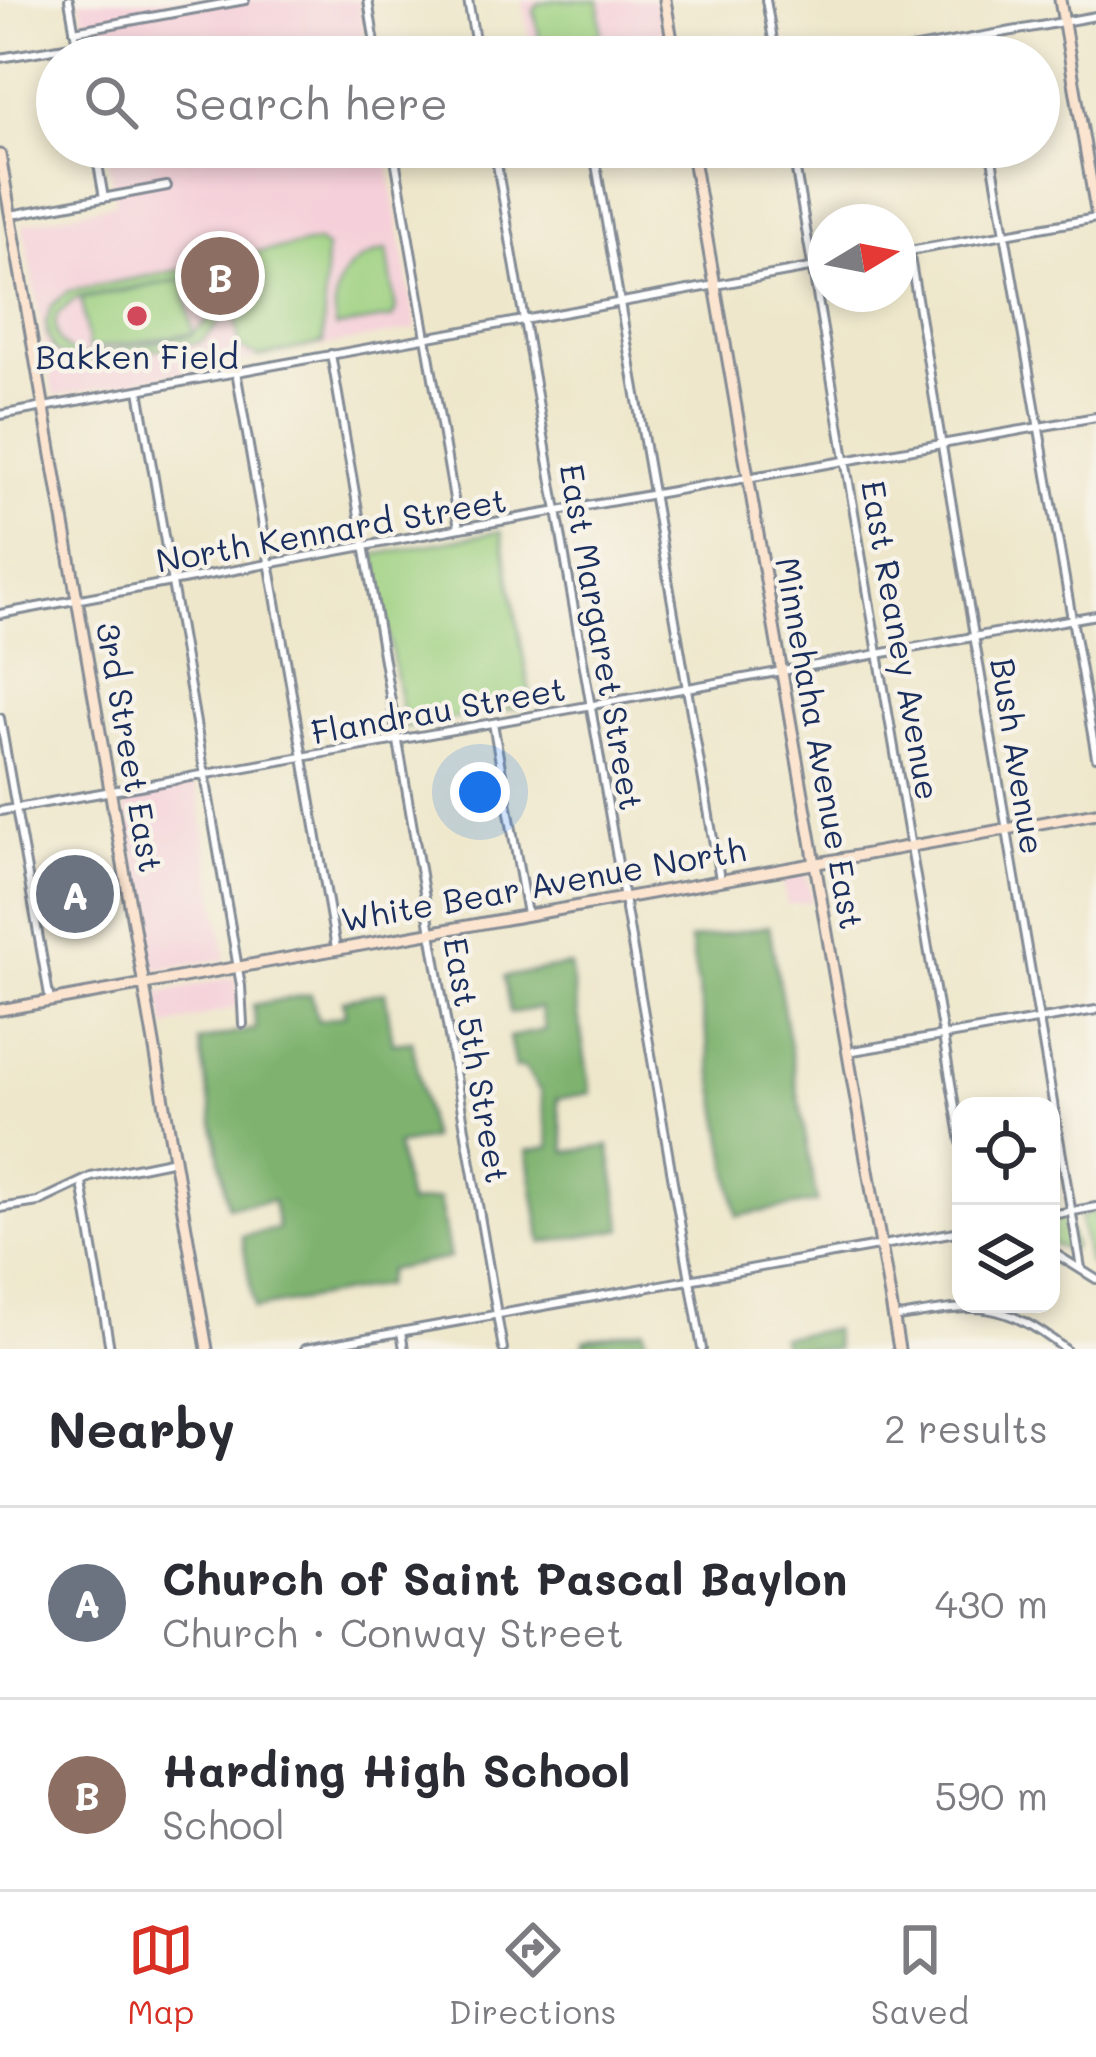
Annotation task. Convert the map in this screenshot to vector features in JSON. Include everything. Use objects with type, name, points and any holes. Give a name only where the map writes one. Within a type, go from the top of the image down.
[{"type":"main road","points":[[665,0],[671,36]]},
{"type":"main road","points":[[1060,0],[1096,214]]},
{"type":"main road","name":"3rd Street East","points":[[0,155],[207,1349]]},
{"type":"main road","name":"Minnehaha Avenue East","points":[[695,168],[898,1349]]},
{"type":"main road","name":"White Bear Avenue North","points":[[0,1010],[1096,813]]},
{"type":"street","points":[[69,0],[75,36]]},
{"type":"street","points":[[74,31],[244,0]]},
{"type":"street","points":[[368,0],[374,36]]},
{"type":"street","points":[[468,0],[474,36]]},
{"type":"street","points":[[766,0],[772,36]]},
{"type":"street","points":[[987,36],[1096,16]]},
{"type":"street","points":[[0,58],[36,52]]},
{"type":"street","points":[[99,168],[104,198]]},
{"type":"street","points":[[397,168],[459,529]]},
{"type":"street","name":"East Margaret Street","points":[[498,168],[702,1349]]},
{"type":"street","points":[[597,168],[720,879]]},
{"type":"street","name":"East Reaney Avenue","points":[[796,168],[808,239]]},
{"type":"street","points":[[994,168],[1096,757]]},
{"type":"street","points":[[10,215],[166,186]]},
{"type":"street","points":[[916,250],[1096,214]]},
{"type":"street","points":[[0,415],[808,269]]},
{"type":"street","name":"Bush Avenue","points":[[916,292],[1081,1268]]},
{"type":"street","name":"East Reaney Avenue","points":[[821,312],[953,1097]]},
{"type":"street","name":"East 5th Street","points":[[331,354],[503,1349]]},
{"type":"street","points":[[236,370],[336,948]]},
{"type":"street","points":[[139,389],[243,1024]]},
{"type":"street","name":"North Kennard Street","points":[[0,614],[1096,417]]},
{"type":"street","name":"Flandrau Street","points":[[0,811],[1096,615]]},
{"type":"street","points":[[0,718],[50,1001]]},
{"type":"street","points":[[493,723],[527,915]]},
{"type":"street","points":[[847,1052],[1096,1010]]},
{"type":"street","points":[[0,1208],[38,1202],[91,1177],[175,1160]]},
{"type":"street","points":[[82,1183],[110,1349]]},
{"type":"street","points":[[1060,1213],[1096,1207]]},
{"type":"street","points":[[305,1349],[952,1232]]},
{"type":"street","points":[[1060,1256],[1096,1279]]},
{"type":"street","points":[[893,1318],[952,1308]]},
{"type":"street","points":[[1006,1313],[1065,1349]]},
{"type":"street","points":[[401,1332],[404,1349]]},
{"type":"shaded area","points":[[80,0],[359,0],[365,36],[86,36]]},
{"type":"shaded area","points":[[522,0],[657,0],[663,36],[529,36]]},
{"type":"shaded area","points":[[110,168],[389,168],[416,329],[54,396],[23,224],[116,203]]},
{"type":"shaded area","points":[[196,785],[226,959],[154,970],[124,798]]},
{"type":"shaded area","points":[[806,874],[813,901],[787,905],[782,878]]},
{"type":"shaded area","points":[[235,977],[240,1006],[165,1027],[159,993]]},
{"type":"green space","points":[[599,0],[601,35],[539,36],[534,10],[539,3]]},
{"type":"green space","points":[[318,242],[326,248],[323,343],[259,357],[240,348],[225,258]]},
{"type":"green space","points":[[387,250],[396,310],[392,318],[336,327],[335,298],[343,276],[360,260]]},
{"type":"green space","points":[[207,265],[220,315],[218,324],[200,342],[77,363],[55,351],[46,323],[51,306],[69,291]],"holes":[[[183,279],[197,283],[211,304],[210,319],[190,336],[85,355],[65,347],[57,337],[57,315],[76,298]]]},
{"type":"green space","name":"Bakken Field","points":[[183,280],[193,333],[89,349],[81,299]]},
{"type":"green space","points":[[501,531],[532,705],[405,727],[374,555]]},
{"type":"green space","points":[[769,926],[817,1202],[737,1216],[690,940]]},
{"type":"green space","points":[[570,965],[591,1093],[557,1099],[566,1152],[609,1146],[623,1229],[542,1243],[527,1151],[550,1147],[540,1091],[524,1067],[515,1068],[509,1037],[545,1030],[540,1008],[510,1013],[504,977]]},
{"type":"green space","points":[[385,992],[393,1043],[412,1041],[431,1139],[397,1145],[408,1204],[439,1199],[450,1258],[388,1270],[385,1285],[254,1309],[242,1236],[278,1229],[273,1201],[228,1206],[199,1041],[256,1029],[253,1005],[311,994],[318,1021],[345,1015],[343,1000]]},
{"type":"green space","points":[[1096,1211],[1096,1269],[1088,1262],[1080,1217]]},
{"type":"green space","points":[[1065,1217],[1074,1246],[1069,1251],[1060,1247],[1060,1218]]},
{"type":"green space","points":[[644,1329],[647,1349],[574,1349],[585,1347],[584,1340]]},
{"type":"green space","points":[[833,1329],[836,1349],[783,1349],[781,1337]]},
{"type":"place","name":"Harding High School","points":[[220,276]]},
{"type":"place","name":"Bakken Field","points":[[137,316]]},
{"type":"place","name":"Church of Saint Pascal Baylon","points":[[75,894]]}]
